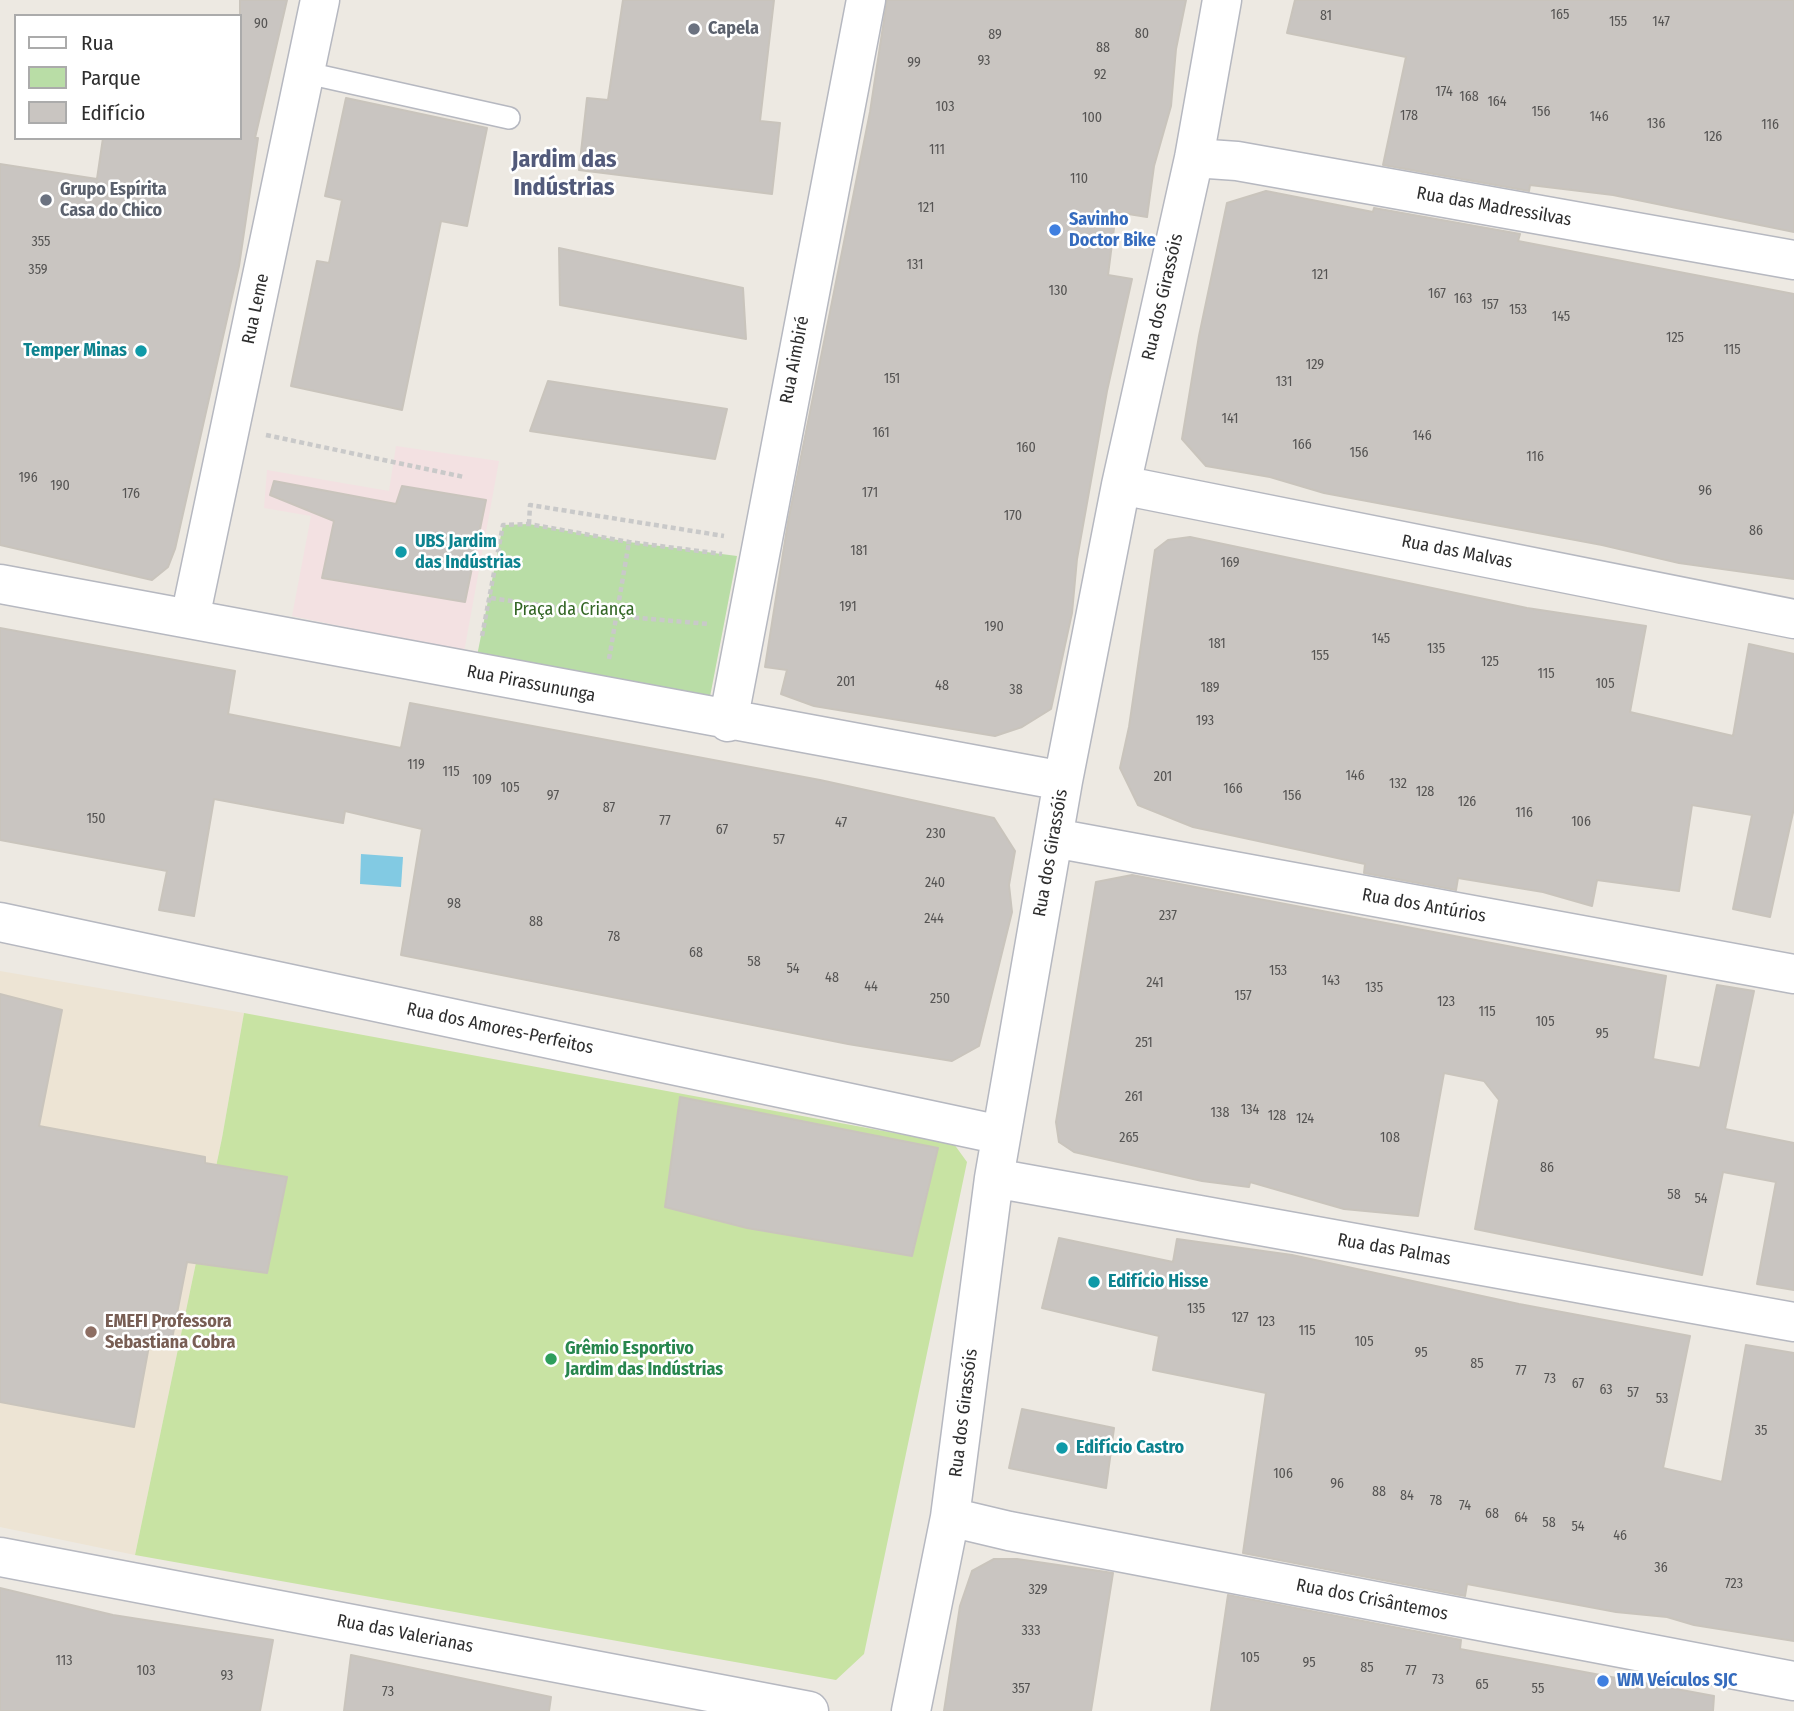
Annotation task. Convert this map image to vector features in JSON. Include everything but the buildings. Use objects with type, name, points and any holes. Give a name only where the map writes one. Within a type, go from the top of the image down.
[{"type":"street","name":"Rua Leme","points":[[190,618],[307,73],[320,0]]},
{"type":"street","name":"Rua Aimbiré","points":[[728,722],[760,541],[866,0]]},
{"type":"street","name":"Rua dos Girassóis","points":[[911,1711],[950,1517],[994,1178],[1063,781],[1121,485],[1194,158],[1222,0]]},
{"type":"street","name":"Rua das Madressilvas","points":[[1194,158],[1237,161],[1794,260]]},
{"type":"street","name":"Rua das Malvas","points":[[1121,485],[1794,619]]},
{"type":"street","name":"Rua Pirassununga","points":[[0,584],[728,722],[1063,781]]},
{"type":"street","name":"Rua dos Antúrios","points":[[1054,838],[1794,974]]},
{"type":"street","name":"Rua dos Amores-Perfeitos","points":[[0,922],[1001,1135]]},
{"type":"street","name":"Rua das Palmas","points":[[994,1178],[1794,1322]]},
{"type":"street","name":"Rua dos Crisântemos","points":[[950,1517],[1009,1531],[1794,1681]]},
{"type":"street","name":"Rua das Valerianas","points":[[0,1557],[809,1711]]},
{"type":"lane","points":[[307,73],[509,118]]},
{"type":"path","points":[[231,427],[464,477]]},
{"type":"path","points":[[529,524],[530,505],[760,541]]},
{"type":"path","points":[[480,647],[503,525],[529,524],[629,542],[723,554]]},
{"type":"path","points":[[607,667],[629,542]]},
{"type":"path","points":[[491,598],[616,616],[710,624]]},
{"type":"shaded area","points":[[396,446],[499,461],[464,652],[292,616],[311,516],[264,508],[267,470],[389,491]]},
{"type":"shaded area","name":"EMEFI Professora Sebastiana Cobra","points":[[0,971],[244,1013],[222,1138],[135,1555],[0,1527]]},
{"type":"green space","name":"Praça da Criança","points":[[529,524],[629,542],[737,556],[709,702],[474,671],[503,525]]},
{"type":"green space","name":"Grêmio Esportivo Jardim das Indústrias","points":[[244,1013],[954,1144],[967,1162],[864,1654],[836,1680],[135,1555],[222,1138]]},
{"type":"water","points":[[361,854],[403,857],[401,887],[360,884]]},
{"type":"place","name":"Capela","points":[[694,29]]},
{"type":"place","name":"Grupo Espírita Casa do Chico","points":[[46,200]]},
{"type":"place","name":"Savinho Doctor Bike","points":[[1055,230]]},
{"type":"place","name":"Temper Minas","points":[[141,351]]},
{"type":"place","name":"UBS Jardim das Indústrias","points":[[401,552]]},
{"type":"place","name":"Edifício Hisse","points":[[1094,1282]]},
{"type":"place","name":"EMEFI Professora Sebastiana Cobra","points":[[91,1332]]},
{"type":"place","name":"Grêmio Esportivo Jardim das Indústrias","points":[[551,1359]]},
{"type":"place","name":"Edifício Castro","points":[[1062,1448]]},
{"type":"place","name":"WM Veículos SJC","points":[[1603,1681]]},
{"type":"district","name":"Jardim das Indústrias","points":[[564,174]]}]
